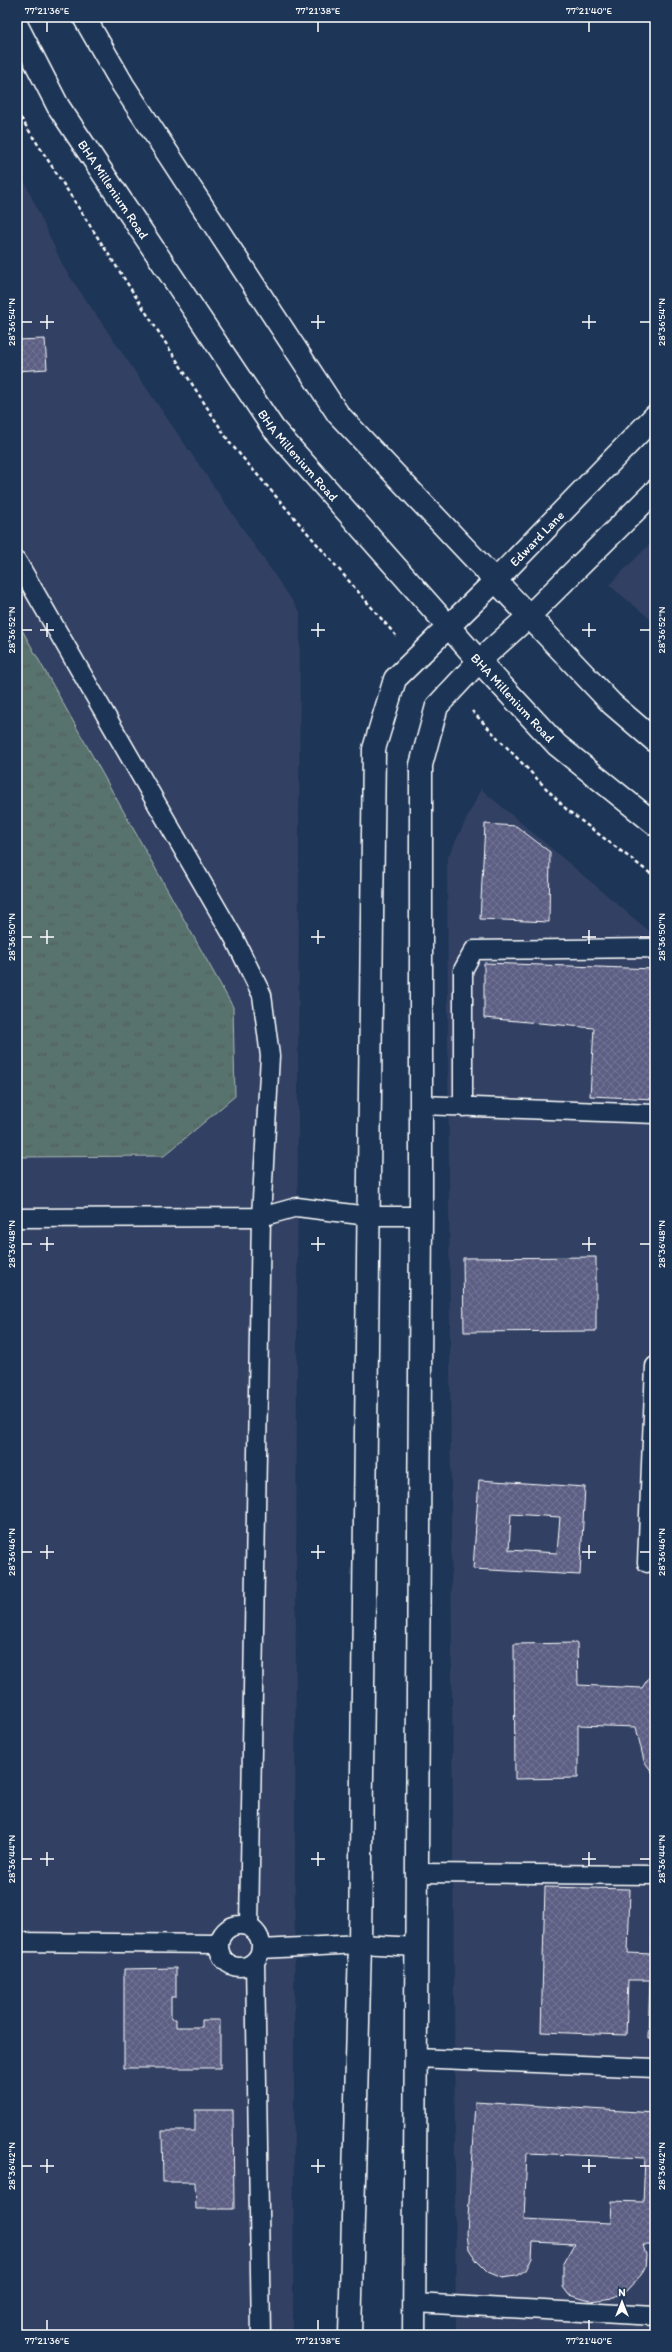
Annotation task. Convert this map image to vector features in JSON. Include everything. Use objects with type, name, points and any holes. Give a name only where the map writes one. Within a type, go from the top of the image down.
[{"type":"street","points":[[84,17],[123,85],[338,414],[612,704],[655,740]]},
{"type":"street","name":"BHA Millenium Road","points":[[17,26],[58,106],[273,428],[449,625],[479,661],[557,745],[655,824]]},
{"type":"street","name":"Edward Lane","points":[[350,2335],[360,1944],[374,749],[395,679],[495,580],[655,416]]},
{"type":"street","points":[[414,2335],[421,1216],[420,765],[437,706],[479,661],[529,616],[655,492]]},
{"type":"lane","points":[[17,561],[234,938],[262,995],[270,1056],[261,1217],[249,1926]]},
{"type":"lane","points":[[464,1107],[463,970],[474,950],[650,948],[655,952]]},
{"type":"lane","points":[[420,1105],[655,1114]]},
{"type":"lane","points":[[17,1218],[261,1217],[298,1207],[368,1216],[421,1216]]},
{"type":"lane","points":[[647,1563],[655,1366]]},
{"type":"lane","points":[[417,1873],[655,1875]]},
{"type":"lane","points":[[261,2335],[258,1955],[259,1936],[249,1926],[236,1924],[224,1931],[218,1944],[222,1958],[234,1966],[248,1965],[258,1955],[360,1944],[417,1946]]},
{"type":"lane","points":[[17,1942],[218,1944]]},
{"type":"lane","points":[[416,2058],[655,2068]]},
{"type":"lane","points":[[415,2303],[655,2316]]},
{"type":"path","points":[[17,112],[230,443],[416,658]]},
{"type":"path","points":[[451,690],[568,810],[655,877]]},
{"type":"shaded area","points":[[17,165],[64,268],[300,612],[293,2335],[17,2335]]},
{"type":"shaded area","points":[[655,539],[655,623],[609,585]]},
{"type":"shaded area","points":[[481,789],[655,936],[655,2335],[456,2335],[447,859]]},
{"type":"green space","points":[[17,621],[233,1007],[235,1096],[164,1156],[17,1157]]},
{"type":"building","points":[[45,339],[47,369],[17,371],[17,340]]},
{"type":"building","points":[[485,824],[516,826],[550,852],[549,922],[480,919]]},
{"type":"building","points":[[484,963],[655,969],[654,1099],[590,1096],[594,1028],[484,1018]]},
{"type":"building","points":[[596,1257],[596,1331],[464,1332],[463,1258]]},
{"type":"building","points":[[479,1480],[585,1487],[580,1575],[473,1569]],"holes":[[[511,1514],[560,1517],[557,1553],[509,1550]]]},
{"type":"building","points":[[577,1643],[578,1685],[642,1688],[655,1668],[655,1776],[644,1761],[636,1727],[578,1725],[578,1778],[515,1779],[514,1644]]},
{"type":"building","points":[[545,1887],[630,1889],[628,1953],[651,1954],[655,1896],[655,2039],[648,2039],[650,1980],[628,1980],[626,2035],[541,2032]]},
{"type":"building","points":[[176,1968],[176,1997],[171,1997],[171,2019],[176,2019],[176,2027],[202,2027],[202,2020],[220,2020],[220,2068],[124,2068],[124,1969]]},
{"type":"building","points":[[475,2102],[655,2113],[655,2245],[643,2245],[646,2255],[645,2267],[641,2275],[625,2292],[614,2298],[590,2301],[569,2295],[563,2287],[563,2265],[575,2244],[533,2242],[532,2258],[526,2270],[516,2276],[502,2278],[488,2272],[477,2261],[469,2249],[467,2234]],"holes":[[[527,2153],[645,2158],[643,2202],[612,2201],[611,2223],[524,2219]]]},
{"type":"building","points":[[195,2110],[233,2110],[234,2209],[196,2209],[195,2182],[163,2182],[162,2131],[195,2131]]}]
